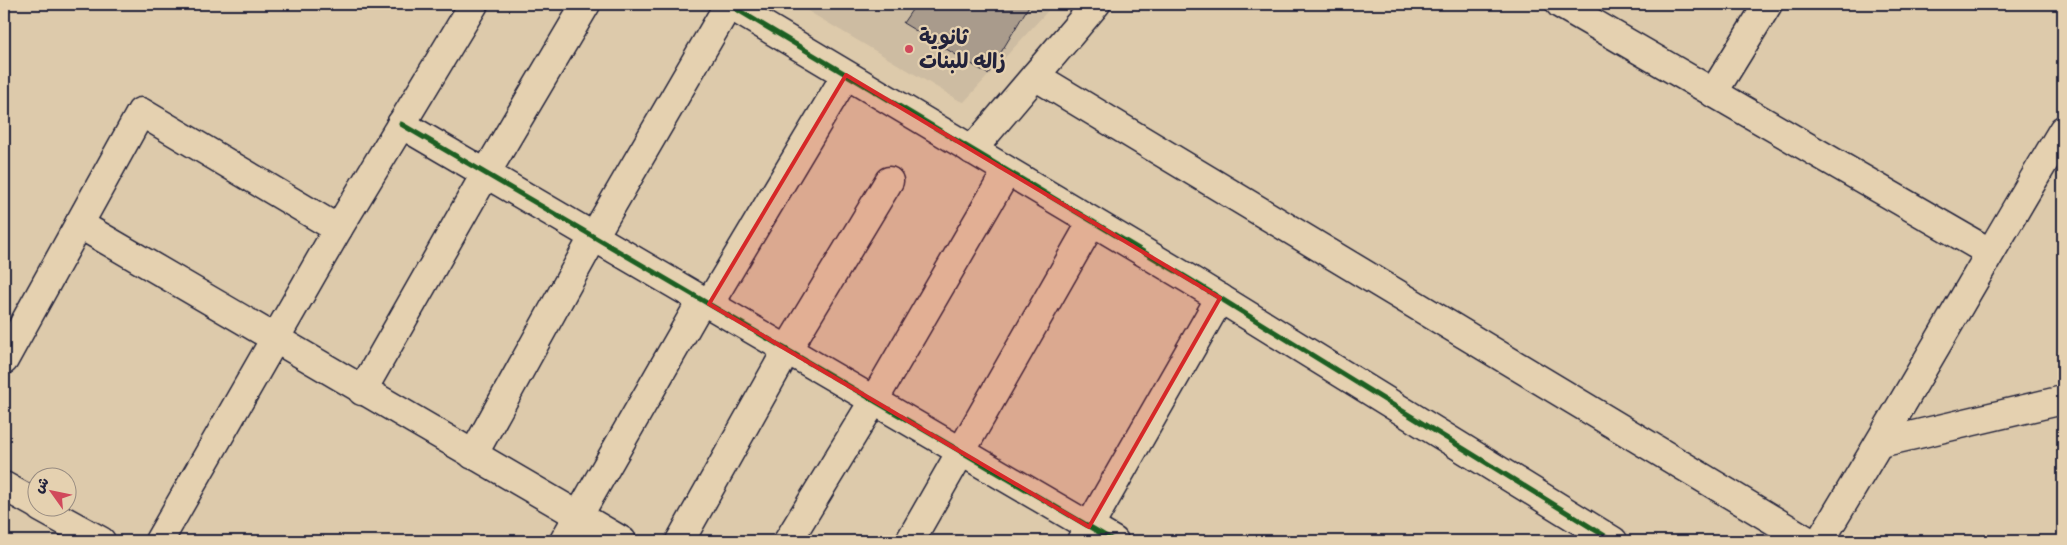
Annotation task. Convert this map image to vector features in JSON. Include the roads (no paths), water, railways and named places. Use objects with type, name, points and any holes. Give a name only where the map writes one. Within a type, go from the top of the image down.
[{"type":"street","points":[[159,541],[338,229],[474,4]]},
{"type":"street","points":[[362,391],[486,173],[586,4]]},
{"type":"street","points":[[473,455],[594,236],[729,4],[1220,298],[1613,541]]},
{"type":"street","points":[[972,150],[1096,4]]},
{"type":"street","points":[[1560,4],[1989,252]]},
{"type":"street","points":[[1713,93],[1768,4]]},
{"type":"street","points":[[564,541],[705,302],[846,75]]},
{"type":"street","points":[[1035,76],[1808,541]]},
{"type":"street","points":[[4,360],[141,112],[338,229]]},
{"type":"street","points":[[401,124],[961,452],[1085,534],[1114,541]]},
{"type":"street","points":[[1820,541],[1880,443],[1989,252],[2063,130]]},
{"type":"street","points":[[788,541],[874,400],[1008,171]]},
{"type":"street","points":[[680,541],[787,350],[889,181]]},
{"type":"street","points":[[910,541],[1092,222]]},
{"type":"street","points":[[79,224],[274,340],[622,541]]},
{"type":"street","points":[[1085,534],[1220,298]]},
{"type":"street","points":[[1880,443],[2063,400]]},
{"type":"street","points":[[4,486],[28,499]]},
{"type":"street","points":[[59,518],[100,541]]},
{"type":"place","name":"ثانوية زاله للبنات","points":[[909,49]]}]
